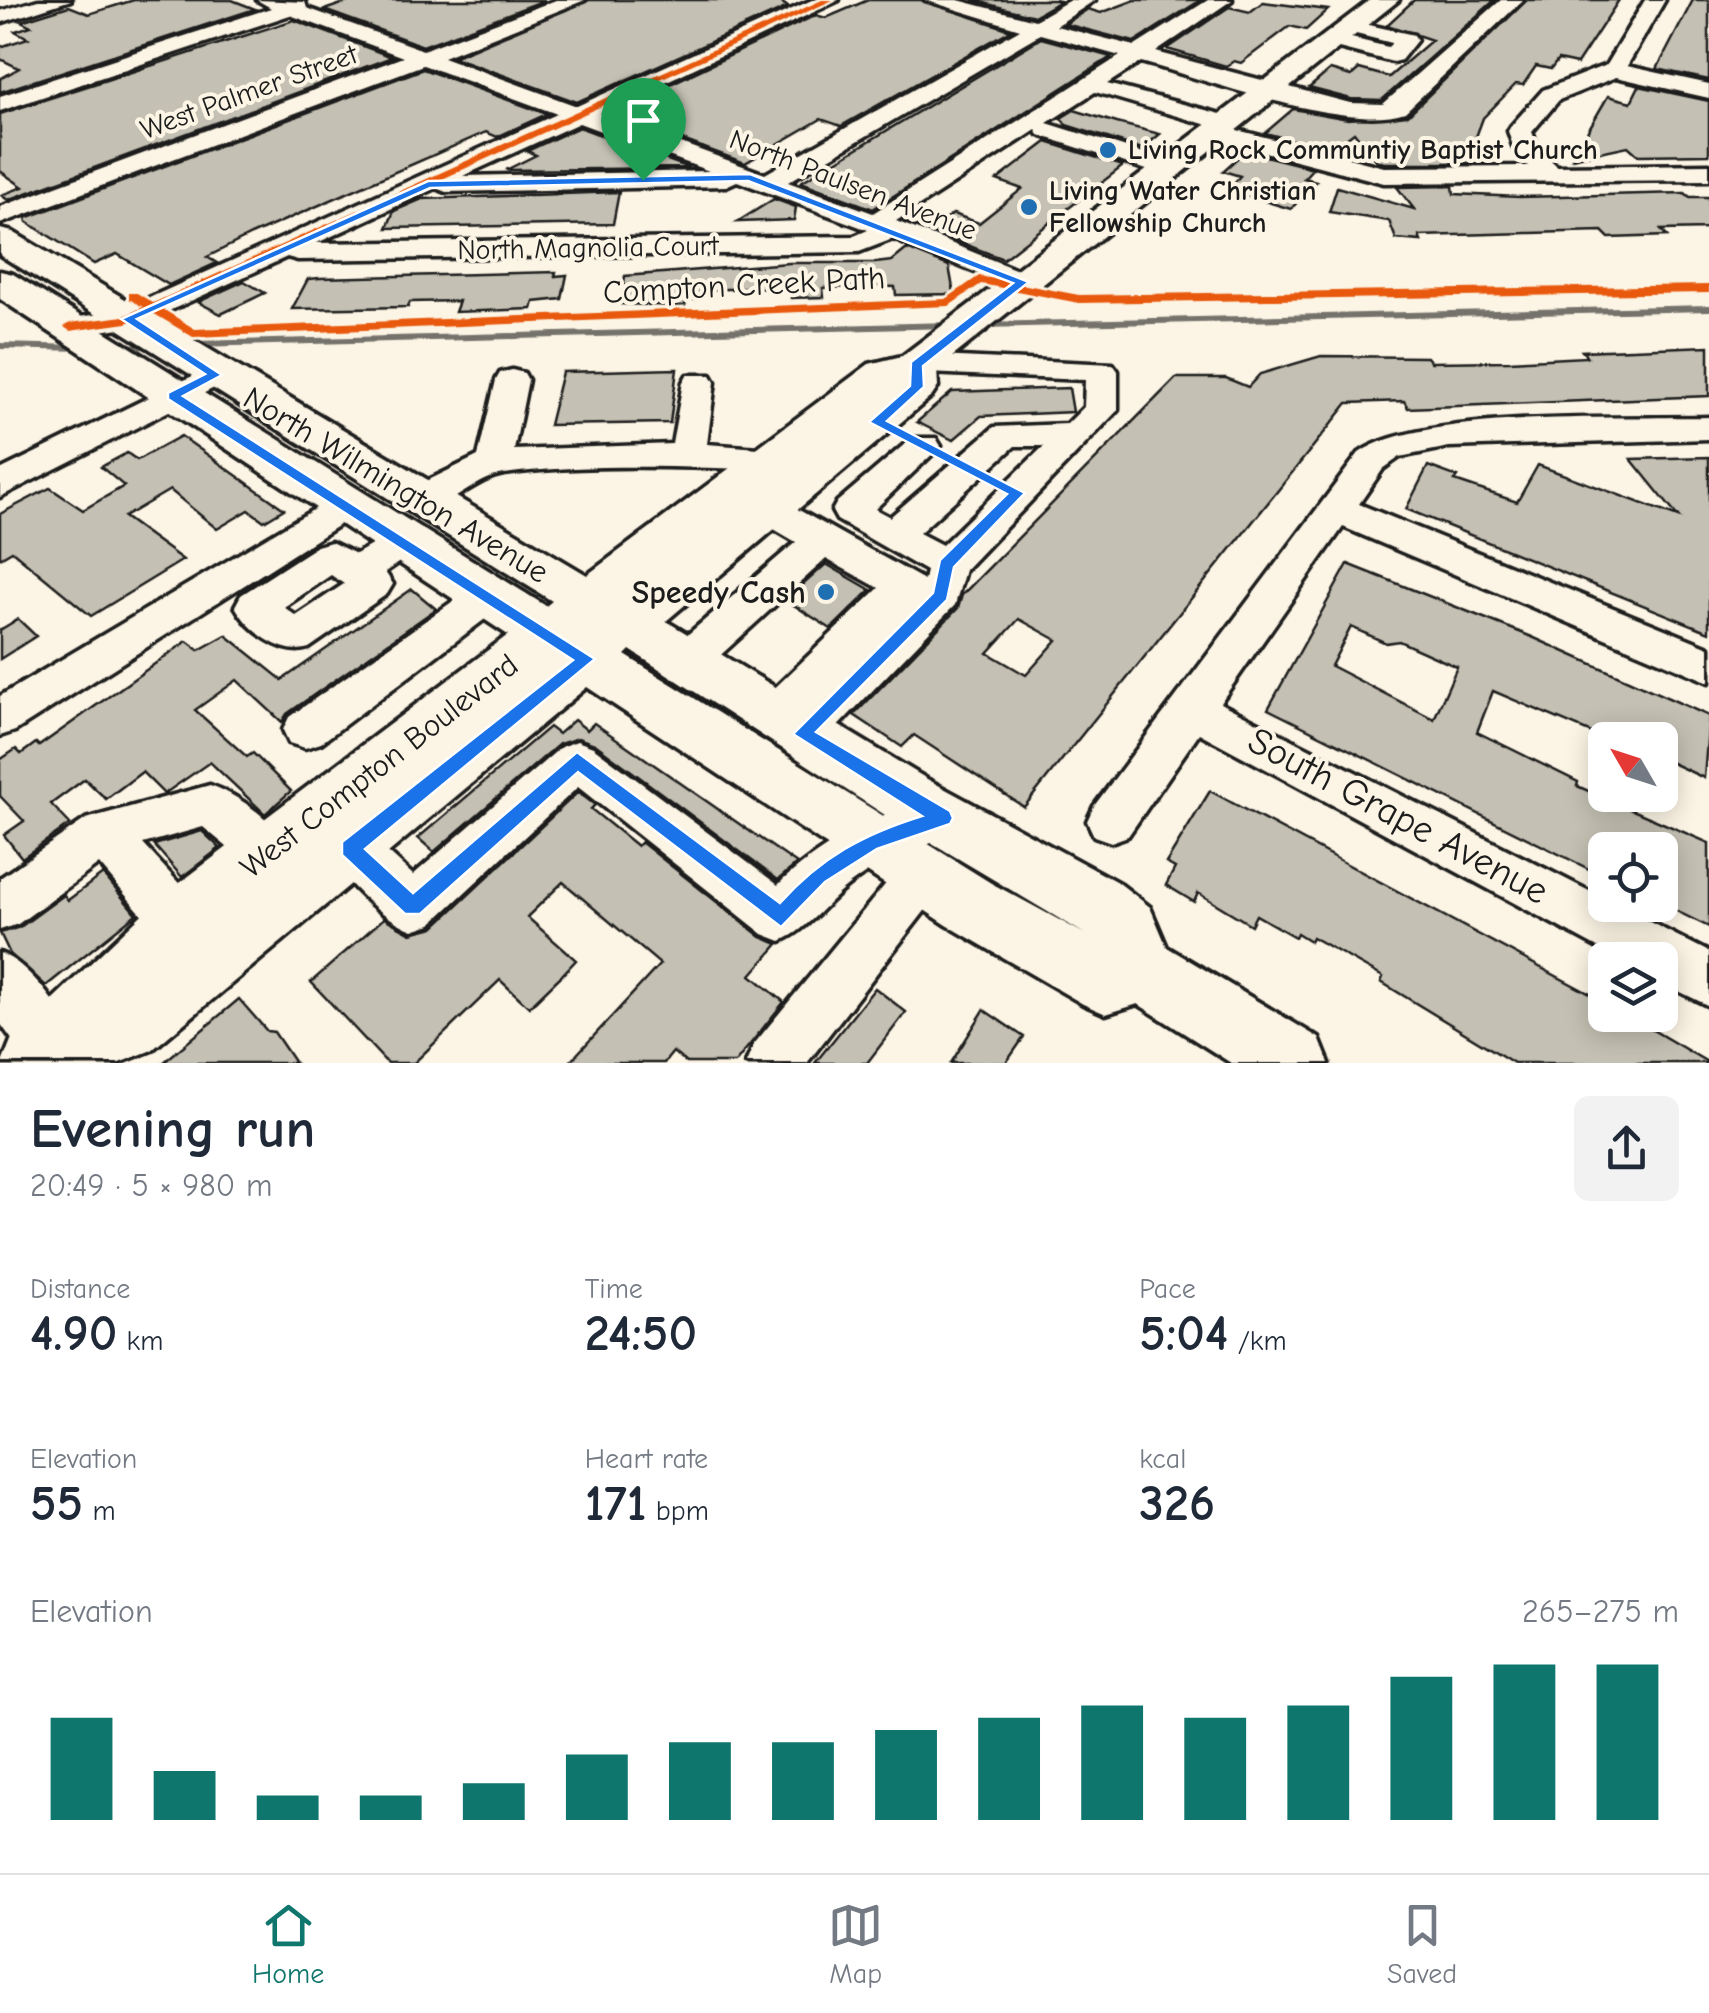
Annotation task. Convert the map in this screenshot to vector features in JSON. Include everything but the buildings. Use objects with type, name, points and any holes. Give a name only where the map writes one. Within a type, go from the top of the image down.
[{"type":"main road","name":"West Compton Boulevard","points":[[45,1057],[128,1026],[350,848],[772,458],[917,387],[928,355],[1386,0]]},
{"type":"main road","name":"North Wilmington Avenue","points":[[0,240],[127,319],[184,378],[344,505],[410,521],[487,597],[588,630]]},
{"type":"main road","name":"North Wilmington Avenue","points":[[0,282],[70,327],[184,378],[588,630]]},
{"type":"main road","name":"West Compton Boulevard","points":[[45,1057],[180,921],[268,852],[768,509],[860,412]]},
{"type":"main road","points":[[588,630],[687,660],[788,726],[934,846]]},
{"type":"main road","points":[[588,630],[871,842],[934,846],[1096,904],[1128,929],[1144,970],[1294,1063]]},
{"type":"street","points":[[0,18],[61,0]]},
{"type":"street","points":[[0,104],[278,4],[315,0]]},
{"type":"street","name":"West Palmer Street","points":[[0,216],[575,0]]},
{"type":"street","points":[[70,327],[127,319],[829,0]]},
{"type":"street","points":[[934,0],[1037,27],[1135,62],[1384,175],[1709,172]]},
{"type":"street","points":[[428,184],[758,180],[1085,0]]},
{"type":"street","name":"North Magnolia Court","points":[[280,252],[859,244],[1222,0]]},
{"type":"street","points":[[1105,90],[1242,112],[1397,107],[1512,0]]},
{"type":"street","points":[[1614,70],[1655,0]]},
{"type":"street","name":"North Paulsen Avenue","points":[[278,4],[884,226],[1009,292]]},
{"type":"street","points":[[1549,172],[1528,152],[1520,131],[1552,95],[1614,70],[1709,91]]},
{"type":"street","points":[[1048,130],[1168,170]]},
{"type":"street","points":[[788,726],[941,595],[946,564],[1101,410],[1102,370],[928,355]]},
{"type":"street","points":[[0,485],[184,378]]},
{"type":"street","points":[[494,463],[512,380]]},
{"type":"street","points":[[688,455],[698,382]]},
{"type":"street","points":[[860,412],[1017,493]]},
{"type":"street","points":[[1111,821],[1371,461],[1389,448],[1414,440],[1709,428]]},
{"type":"street","points":[[893,535],[1006,435],[1076,436]]},
{"type":"street","points":[[924,446],[850,511],[946,564]]},
{"type":"street","points":[[356,573],[410,521],[494,463],[688,455],[772,458]]},
{"type":"street","points":[[0,718],[344,505]]},
{"type":"street","points":[[768,509],[907,585],[788,726]]},
{"type":"street","points":[[1336,509],[1709,665]]},
{"type":"street","points":[[687,660],[822,540]]},
{"type":"street","points":[[305,730],[487,597]]},
{"type":"street","name":"South Grape Avenue","points":[[1193,709],[1709,980]]},
{"type":"street","points":[[350,848],[413,907],[577,760],[781,917],[818,875],[871,842]]},
{"type":"street","points":[[0,907],[103,834],[210,805],[268,852]]},
{"type":"street","points":[[103,834],[180,921]]},
{"type":"street","points":[[773,1063],[934,846]]},
{"type":"street","points":[[0,979],[45,1057]]},
{"type":"waterway","points":[[982,325],[1709,308]]},
{"type":"waterway","points":[[193,344],[952,325]]},
{"type":"waterway","points":[[0,346],[82,348]]},
{"type":"waterway","points":[[118,347],[152,346]]},
{"type":"cycle path","points":[[70,327],[127,319],[829,0]]},
{"type":"cycle path","name":"Compton Creek Path","points":[[133,296],[193,333],[949,302],[979,280],[1079,299],[1709,289]]},
{"type":"place","name":"Living Rock Communtiy Baptist Church","points":[[1108,150]]},
{"type":"place","name":"Living Water Christian Fellowship Church","points":[[1029,207]]},
{"type":"place","name":"Speedy Cash","points":[[826,592]]},
{"type":"route","points":[[750,177],[1022,282],[916,365],[917,387],[877,422],[1017,493],[946,564],[941,595],[802,734],[943,818],[871,842],[818,875],[781,917],[577,760],[413,907],[350,848],[586,659],[173,396],[215,375],[127,319],[428,184],[643,180],[750,177]]}]
